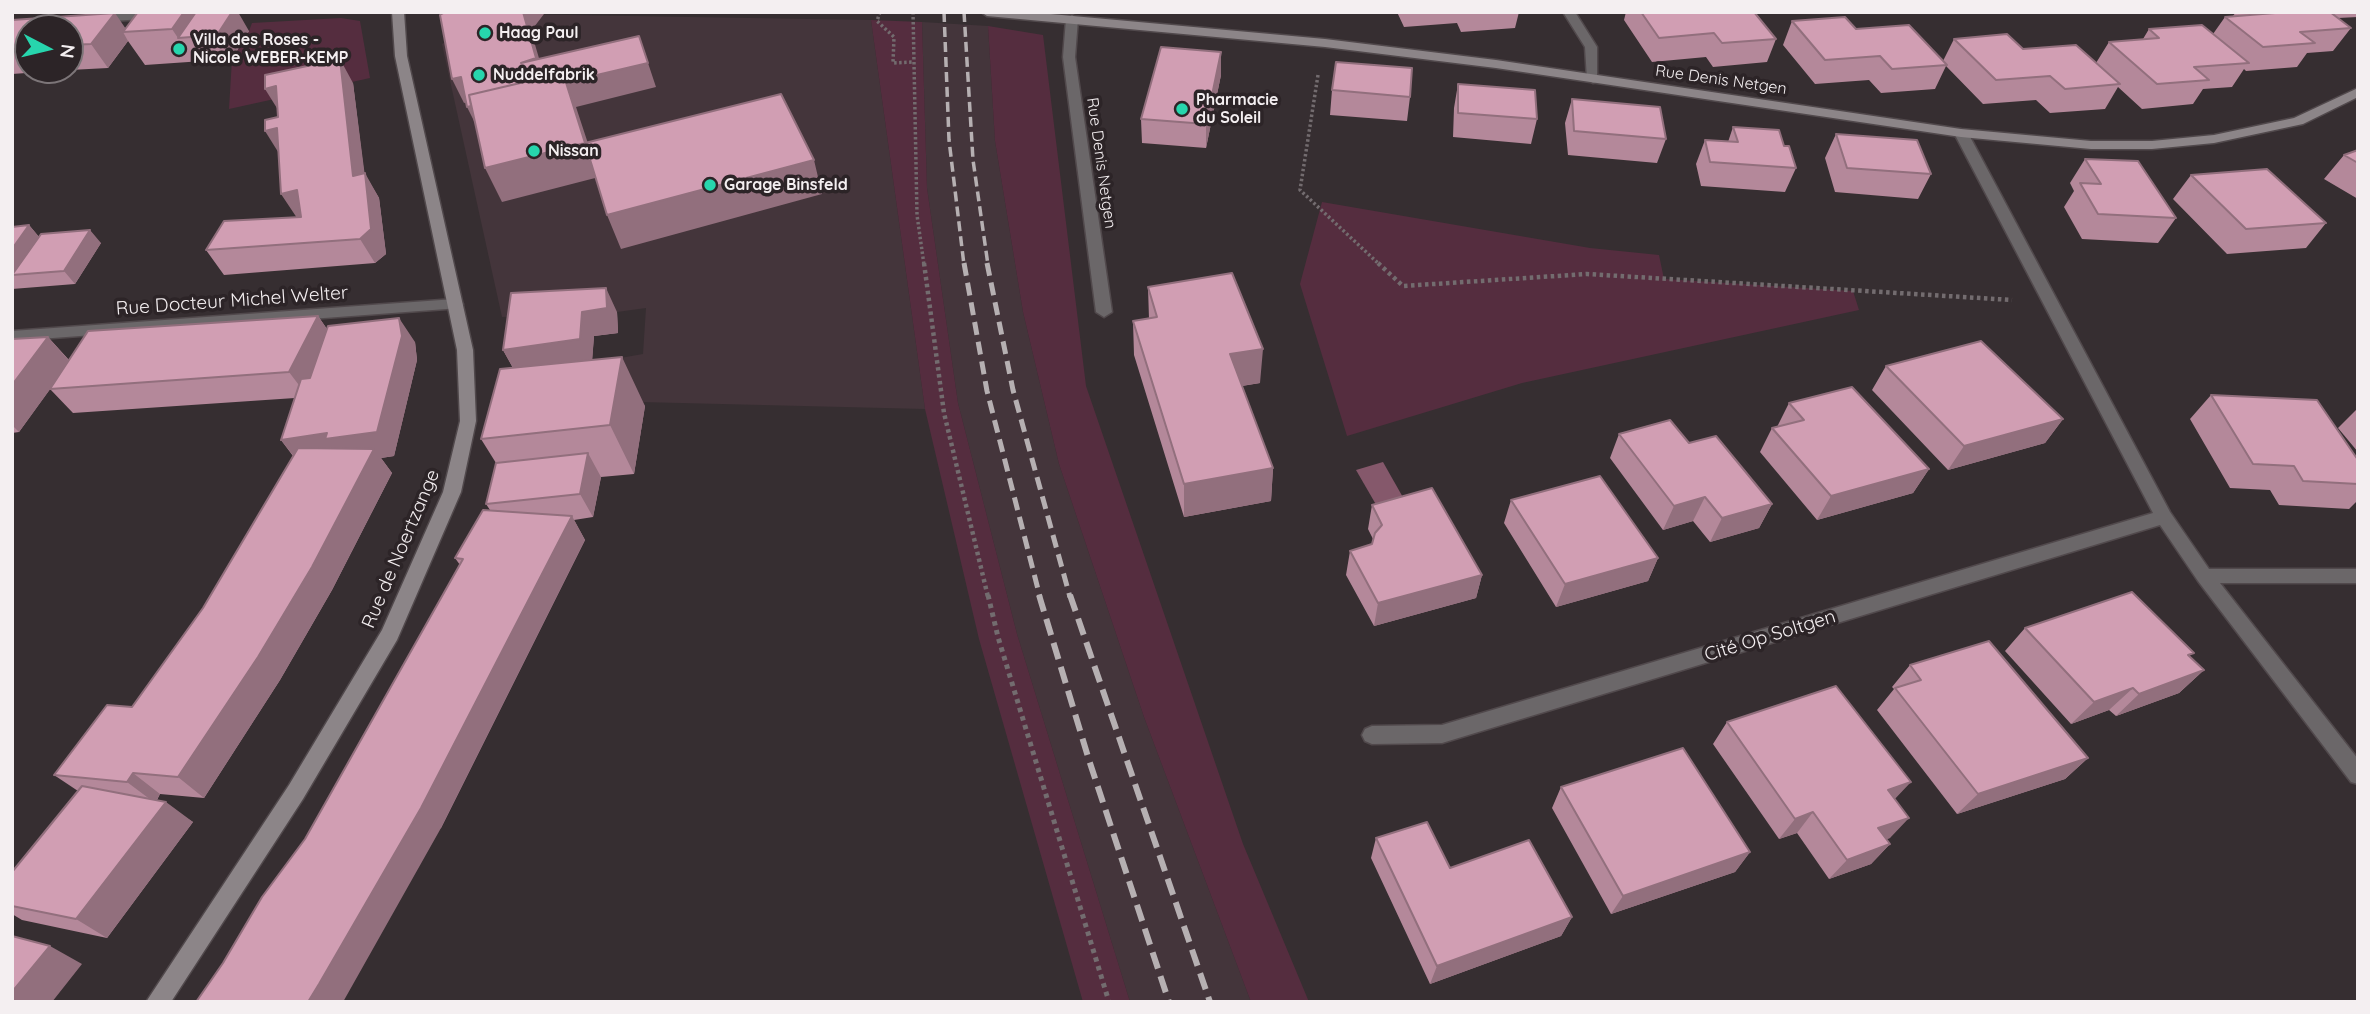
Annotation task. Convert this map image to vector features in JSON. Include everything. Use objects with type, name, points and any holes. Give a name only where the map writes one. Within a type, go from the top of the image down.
[{"type":"main road","name":"Rue de Noertzange","points":[[158,1002],[296,792],[390,634],[452,492],[468,421],[465,351],[401,56],[398,12]]},
{"type":"main road","name":"Rue Denis Netgen","points":[[987,12],[1325,43],[1961,133],[2091,145],[2152,145],[2214,139],[2298,121],[2358,92]]},
{"type":"street","points":[[84,19],[195,12]]},
{"type":"street","points":[[1569,12],[1591,47],[1593,79]]},
{"type":"street","name":"Rue Denis Netgen","points":[[1072,19],[1069,57],[1104,312]]},
{"type":"street","points":[[1961,133],[2164,517],[2204,576],[2358,775]]},
{"type":"street","name":"Rue Docteur Michel Welter","points":[[12,336],[456,304]]},
{"type":"street","name":"Cité Op Soltgen","points":[[1372,735],[1442,734],[2164,517]]},
{"type":"street","points":[[2204,576],[2358,576]]},
{"type":"path","points":[[880,12],[877,20],[894,37],[893,63],[912,62]]},
{"type":"path","points":[[913,12],[917,215],[944,413],[998,638],[1109,1002]]},
{"type":"path","points":[[1855,12],[1885,12]]},
{"type":"path","points":[[1325,43],[1308,128],[1300,190],[1403,286],[1587,274],[2011,300]]},
{"type":"shaded area","points":[[509,14],[871,20],[925,409],[518,399],[592,363],[643,354],[646,308],[617,312],[502,317],[442,44],[485,18]]},
{"type":"shaded area","points":[[341,18],[360,21],[370,78],[229,109],[232,59],[252,23]]},
{"type":"shaded area","points":[[871,20],[922,22],[927,188],[958,403],[1017,634],[1130,1002],[1083,1002],[979,639],[925,409]]},
{"type":"shaded area","points":[[922,22],[988,26],[995,141],[1023,312],[1059,464],[1144,717],[1251,1002],[1130,1002],[1017,634],[958,403],[927,188]]},
{"type":"shaded area","points":[[988,26],[1043,35],[1086,386],[1243,844],[1309,1002],[1251,1002],[1144,717],[1059,464],[1023,312],[995,141]]},
{"type":"shaded area","points":[[1322,202],[1590,248],[1659,255],[1664,279],[1853,291],[1859,310],[1522,383],[1347,436],[1300,284]]},
{"type":"shaded area","points":[[1383,462],[1405,501],[1378,508],[1356,470]]},
{"type":"building","points":[[138,12],[184,12],[172,29],[123,32]]},
{"type":"building","points":[[196,12],[232,12],[217,35],[178,38]]},
{"type":"building","points":[[445,12],[523,12],[536,58],[521,63],[639,36],[648,63],[567,82],[563,73],[469,95],[471,106],[467,107],[461,77],[452,79],[440,15]]},
{"type":"building","points":[[1641,12],[1754,12],[1776,39],[1722,43],[1714,33],[1659,38]]},
{"type":"building","points":[[2274,12],[2330,12],[2351,28],[2300,32],[2315,43],[2263,47],[2225,17]]},
{"type":"building","points":[[115,13],[91,44],[84,44],[84,15]]},
{"type":"building","points":[[1845,17],[1856,29],[1909,25],[1947,65],[1892,69],[1880,56],[1825,60],[1792,21]]},
{"type":"building","points":[[12,20],[14,20],[12,49]]},
{"type":"building","points":[[2202,25],[2249,63],[2194,67],[2209,80],[2157,84],[2109,42],[2159,38],[2149,29]]},
{"type":"building","points":[[2007,34],[2023,49],[2076,45],[2120,84],[2065,89],[2050,76],[1996,80],[1954,39]]},
{"type":"building","name":"Pharmacie du Soleil","points":[[1161,47],[1221,52],[1206,124],[1141,119]]},
{"type":"building","points":[[340,59],[353,176],[365,173],[371,229],[360,239],[206,250],[224,221],[301,217],[297,190],[281,194],[277,128],[265,131],[265,120],[278,117],[276,86],[265,89],[265,75]]},
{"type":"building","points":[[1336,62],[1412,68],[1410,97],[1332,90]]},
{"type":"building","points":[[563,73],[585,143],[485,168],[469,95]]},
{"type":"building","points":[[1458,84],[1535,90],[1537,119],[1458,113]]},
{"type":"building","points":[[781,94],[814,160],[607,215],[585,143]]},
{"type":"building","points":[[1572,99],[1660,107],[1666,139],[1574,131]]},
{"type":"building","points":[[1733,127],[1779,130],[1784,146],[1789,146],[1796,168],[1710,162],[1705,140],[1738,142]]},
{"type":"building","points":[[1836,134],[1917,140],[1931,174],[1847,168]]},
{"type":"building","points":[[2358,150],[2358,163],[2344,155]]},
{"type":"building","points":[[2085,159],[2138,161],[2176,218],[2098,214],[2080,183],[2101,184]]},
{"type":"building","points":[[2267,169],[2326,223],[2246,229],[2191,175]]},
{"type":"building","points":[[29,225],[12,249],[12,227]]},
{"type":"building","points":[[90,230],[64,271],[12,275],[41,234]]},
{"type":"building","points":[[1232,273],[1263,349],[1230,354],[1273,468],[1184,484],[1133,321],[1157,317],[1148,287]]},
{"type":"building","points":[[606,288],[607,308],[582,312],[580,339],[503,350],[511,293]]},
{"type":"building","points":[[318,316],[289,372],[50,389],[88,331]]},
{"type":"building","points":[[399,318],[402,336],[377,432],[325,439],[327,433],[281,440],[301,379],[310,378],[328,326]]},
{"type":"building","points":[[48,337],[12,385],[12,339]]},
{"type":"building","points":[[1981,341],[2063,419],[1964,446],[1886,366]]},
{"type":"building","points":[[622,357],[610,425],[481,439],[500,369]]},
{"type":"building","points":[[1852,387],[1929,469],[1831,496],[1772,428],[1804,420],[1789,403]]},
{"type":"building","points":[[2211,395],[2317,400],[2358,460],[2358,484],[2303,481],[2294,466],[2253,464]]},
{"type":"building","points":[[1670,420],[1689,443],[1716,436],[1772,504],[1722,518],[1705,497],[1674,506],[1619,434]]},
{"type":"building","points":[[298,448],[374,449],[312,567],[258,657],[178,777],[133,773],[127,782],[54,775],[107,705],[132,707],[203,608]]},
{"type":"building","points":[[588,453],[580,494],[486,504],[496,463]]},
{"type":"building","points":[[1600,476],[1658,558],[1565,584],[1511,500]]},
{"type":"building","points":[[1432,488],[1482,575],[1378,603],[1350,551],[1372,544],[1375,533],[1382,525],[1372,505]]},
{"type":"building","points":[[483,510],[572,516],[421,808],[319,984],[308,1002],[196,1002],[223,963],[262,897],[305,839],[463,559],[455,558]]},
{"type":"building","points":[[2132,592],[2194,653],[2188,655],[2204,670],[2139,694],[2133,688],[2094,702],[2025,628]]},
{"type":"building","points":[[1989,641],[2088,758],[1978,794],[1895,688],[1921,680],[1910,665]]},
{"type":"building","points":[[1836,686],[1911,782],[1888,790],[1909,818],[1878,828],[1890,844],[1847,860],[1813,812],[1795,819],[1727,722]]},
{"type":"building","points":[[1683,748],[1750,852],[1623,896],[1561,787]]},
{"type":"building","points":[[82,786],[166,802],[76,919],[12,906],[12,872]]},
{"type":"building","points":[[1427,822],[1450,868],[1529,840],[1572,917],[1437,966],[1376,838]]},
{"type":"building","points":[[12,936],[50,946],[12,992]]},
{"type":"railway","points":[[944,12],[949,140],[964,265]]},
{"type":"railway","points":[[964,12],[973,160],[988,265]]},
{"type":"railway","points":[[964,263],[987,391],[1040,597]]},
{"type":"railway","points":[[987,263],[1013,390],[1070,597]]},
{"type":"railway","points":[[1039,595],[1089,760],[1169,1002]]},
{"type":"railway","points":[[1070,595],[1210,1002]]},
{"type":"place","name":"Haag Paul","points":[[485,33]]},
{"type":"place","name":"Villa des Roses - Nicole WEBER-KEMP","points":[[179,49]]},
{"type":"place","name":"Nuddelfabrik","points":[[479,75]]},
{"type":"place","name":"Pharmacie du Soleil","points":[[1182,109]]},
{"type":"place","name":"Nissan","points":[[534,151]]},
{"type":"place","name":"Garage Binsfeld","points":[[710,185]]}]
